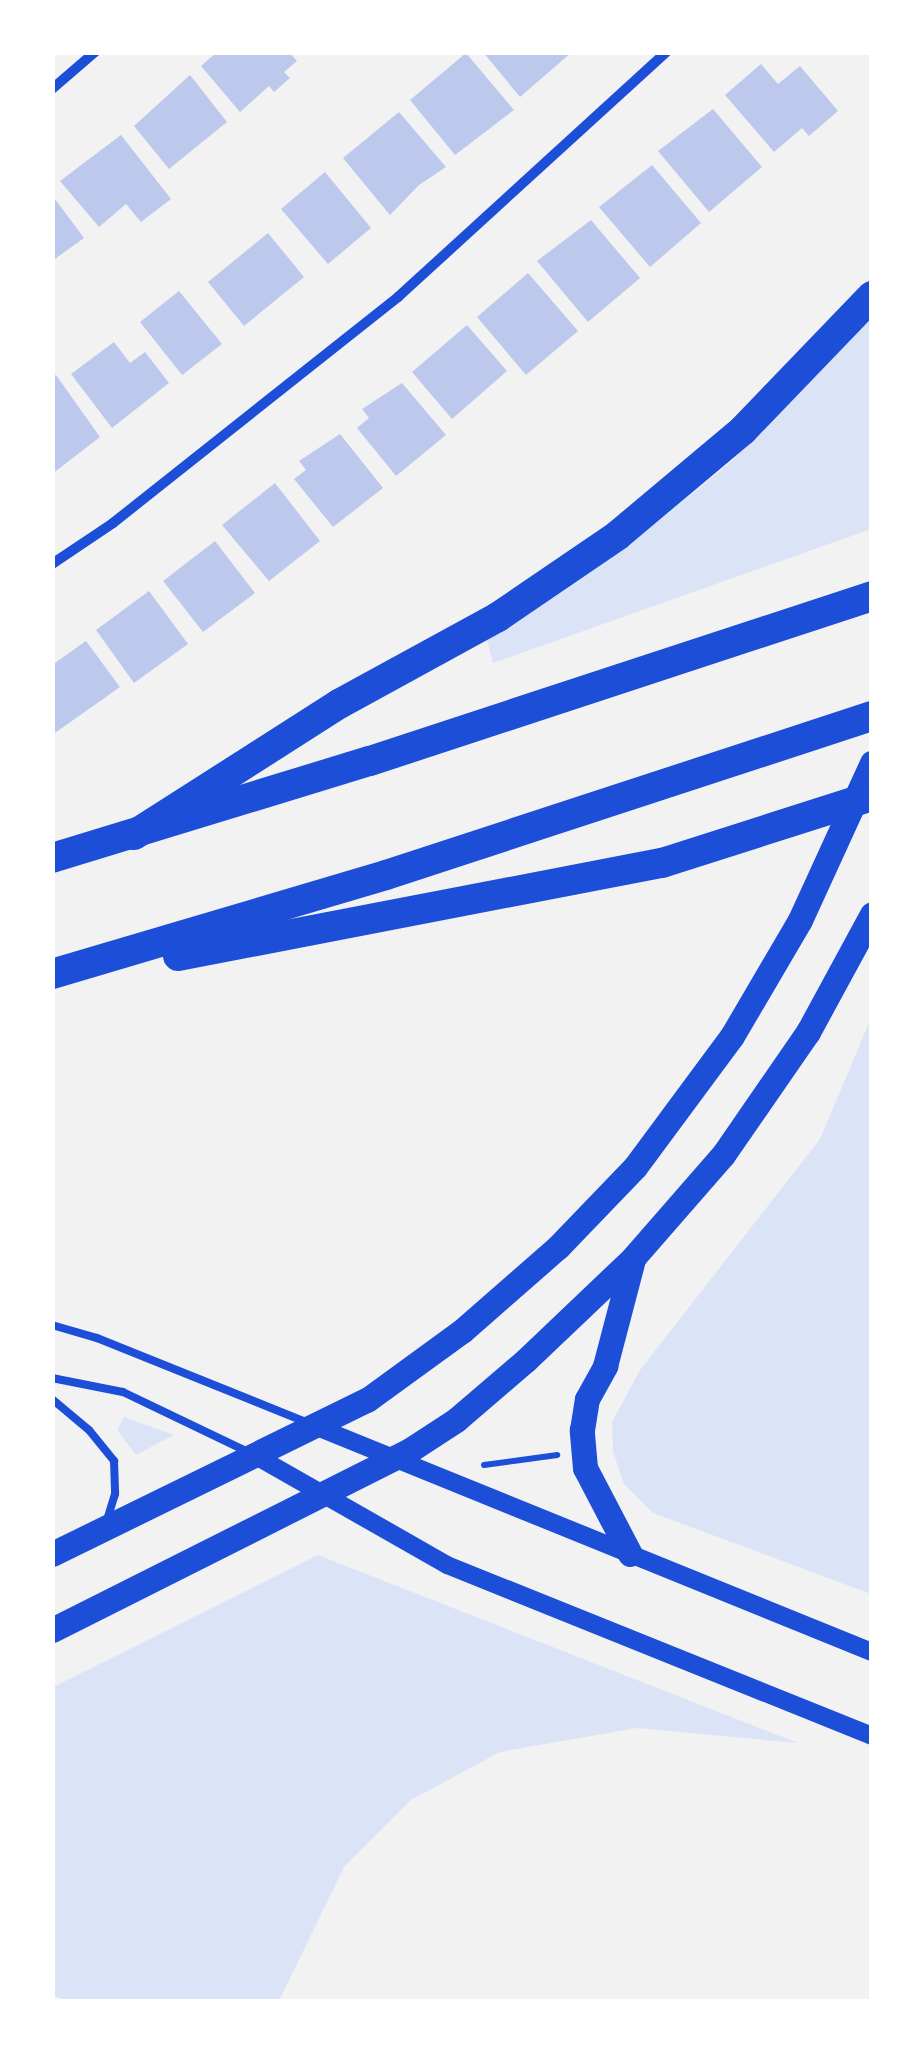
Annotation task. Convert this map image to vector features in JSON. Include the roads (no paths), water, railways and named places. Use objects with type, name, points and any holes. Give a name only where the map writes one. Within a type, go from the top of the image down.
[{"type":"highway","points":[[134,835],[339,704],[498,617],[618,535],[744,430],[872,296]]},
{"type":"highway","points":[[52,858],[134,835],[872,596]]},
{"type":"highway","points":[[52,977],[350,886],[872,716]]},
{"type":"highway","points":[[52,977],[662,863],[872,796]]},
{"type":"main road","points":[[52,1554],[366,1400],[487,1310],[558,1247],[634,1167],[732,1036],[792,933],[872,763]]},
{"type":"main road","points":[[52,1630],[394,1459],[441,1432],[476,1403],[633,1258],[754,1113],[808,1032],[872,914]]},
{"type":"main road","points":[[630,1554],[585,1468],[582,1430],[588,1400],[605,1366],[633,1258]]},
{"type":"street","points":[[52,88],[95,52]]},
{"type":"street","points":[[52,564],[112,524],[398,297],[666,52]]},
{"type":"street","points":[[317,1427],[872,1652]]},
{"type":"street","points":[[256,1456],[447,1564],[872,1736]]},
{"type":"lane","points":[[52,1325],[97,1338],[317,1427]]},
{"type":"lane","points":[[52,1378],[123,1392],[256,1456]]},
{"type":"lane","points":[[52,1398],[90,1430],[114,1461],[115,1494],[105,1528]]}]
